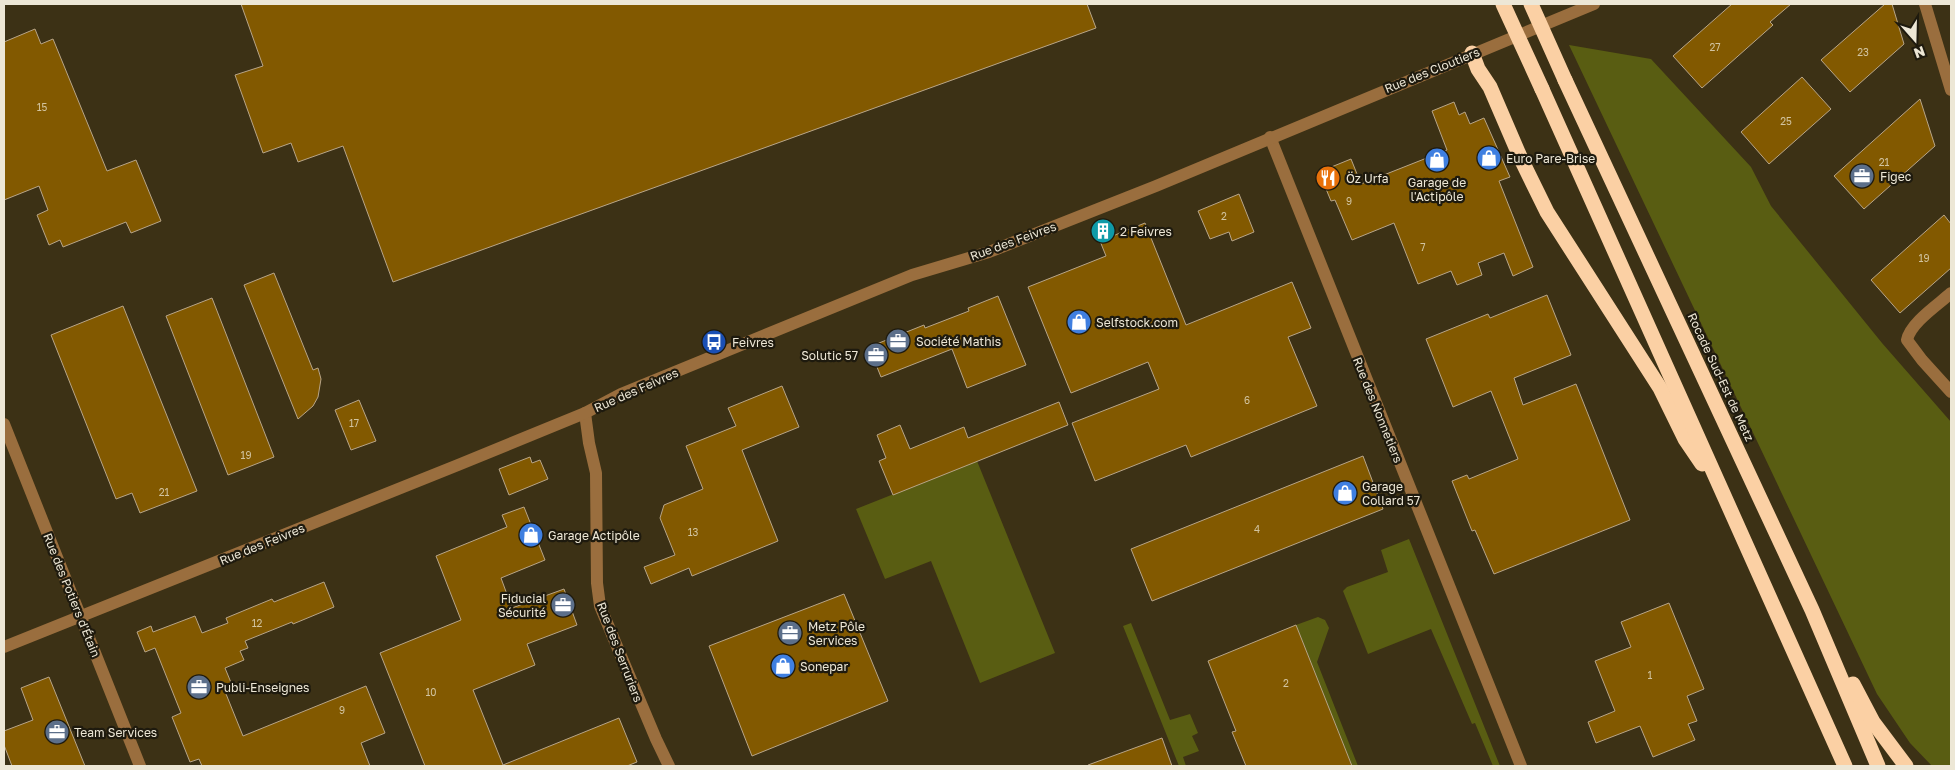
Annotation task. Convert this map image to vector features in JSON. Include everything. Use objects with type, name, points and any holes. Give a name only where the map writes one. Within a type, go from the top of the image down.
[{"type":"highway","points":[[1504,4],[1845,766]]},
{"type":"highway","name":"Rocade Sud-Est de Metz","points":[[1531,4],[1812,610],[1878,766]]},
{"type":"highway","points":[[1472,54],[1478,69],[1490,87],[1547,212],[1660,388],[1685,439],[1726,501]]},
{"type":"highway","points":[[1812,610],[1873,722],[1906,766]]},
{"type":"street","name":"Rue des Cloutiers","points":[[1270,138],[1594,4]]},
{"type":"street","points":[[1925,4],[1951,90]]},
{"type":"street","name":"Rue des Feivres","points":[[4,647],[458,466],[585,413],[621,394],[896,282],[942,265],[989,252],[1270,138]]},
{"type":"street","name":"Rue des Nonnetiers","points":[[1270,138],[1521,766]]},
{"type":"street","points":[[1951,293],[1914,326],[1908,333],[1907,340],[1951,392]]},
{"type":"street","name":"Rue des Serruriers","points":[[585,413],[596,473],[597,583],[600,606],[669,766]]},
{"type":"street","name":"Rue des Potiers d'Étain","points":[[4,424],[140,766]]},
{"type":"shaded area","points":[[1569,45],[1651,59],[1751,167],[1771,206],[1882,343],[1951,422],[1951,766],[1932,766],[1910,743],[1877,694]]},
{"type":"shaded area","points":[[977,461],[1055,653],[980,683],[931,561],[885,579],[856,509]]},
{"type":"shaded area","points":[[1409,539],[1500,766],[1493,766],[1475,723],[1472,724],[1431,629],[1368,654],[1343,591],[1347,587],[1388,572],[1381,550]]},
{"type":"shaded area","points":[[1318,617],[1325,620],[1329,628],[1317,662],[1358,766],[1352,766],[1296,625]]},
{"type":"shaded area","points":[[1131,623],[1170,720],[1190,714],[1198,733],[1192,736],[1199,751],[1183,757],[1186,766],[1179,766],[1123,626]]},
{"type":"building","points":[[241,4],[1087,4],[1096,28],[393,282],[343,146],[298,162],[291,143],[263,153],[235,75],[263,66]]},
{"type":"building","points":[[1732,4],[1791,4],[1770,22],[1773,25],[1702,88],[1673,56]]},
{"type":"building","points":[[1885,4],[1892,4],[1904,44],[1850,92],[1821,60]]},
{"type":"building","points":[[35,29],[41,44],[53,39],[107,171],[136,160],[161,221],[131,233],[126,222],[63,247],[60,240],[49,245],[37,215],[48,210],[39,186],[4,200],[4,42]]},
{"type":"building","points":[[1802,77],[1831,109],[1769,164],[1741,132]]},
{"type":"building","points":[[1920,99],[1935,146],[1864,209],[1834,176]]},
{"type":"building","points":[[1454,102],[1459,115],[1465,112],[1470,124],[1484,118],[1510,177],[1499,181],[1533,267],[1513,276],[1504,253],[1478,263],[1482,275],[1457,285],[1451,271],[1418,284],[1394,223],[1352,240],[1335,200],[1331,201],[1319,172],[1351,159],[1361,184],[1447,150],[1432,111]]},
{"type":"building","points":[[1239,194],[1254,232],[1232,241],[1229,232],[1210,239],[1198,211]]},
{"type":"building","points":[[1944,215],[1951,224],[1951,268],[1900,313],[1871,280]]},
{"type":"building","points":[[1145,223],[1186,325],[1292,282],[1311,328],[1288,337],[1317,406],[1191,457],[1186,445],[1095,481],[1072,423],[1159,389],[1148,362],[1071,393],[1028,287],[1106,256],[1100,241]]},
{"type":"building","points":[[274,273],[313,370],[318,368],[321,379],[318,397],[313,406],[298,419],[244,285]]},
{"type":"building","points":[[1547,295],[1571,355],[1514,378],[1523,405],[1576,384],[1630,520],[1494,574],[1475,530],[1472,531],[1452,481],[1467,475],[1469,479],[1518,459],[1491,391],[1453,407],[1426,339],[1488,314],[1490,318]]},
{"type":"building","points":[[998,296],[1026,365],[967,388],[952,349],[881,377],[869,347],[924,325],[925,328],[969,311],[968,308]]},
{"type":"building","points":[[212,298],[274,457],[228,475],[166,316]]},
{"type":"building","points":[[123,306],[197,491],[140,513],[132,493],[116,499],[51,335]]},
{"type":"building","points":[[782,386],[799,427],[742,450],[778,541],[692,576],[689,568],[651,584],[644,567],[675,555],[660,518],[664,505],[703,489],[686,446],[736,426],[728,408]]},
{"type":"building","points":[[359,400],[376,441],[351,450],[335,410]]},
{"type":"building","points":[[1059,402],[1068,425],[893,495],[879,461],[886,458],[877,435],[900,425],[910,449],[964,427],[968,438]]},
{"type":"building","points":[[1363,456],[1383,509],[1152,601],[1131,549]]},
{"type":"building","points":[[530,457],[532,463],[540,460],[548,479],[509,495],[499,469]]},
{"type":"building","points":[[524,507],[545,560],[501,578],[512,608],[564,589],[577,625],[527,644],[535,665],[473,690],[503,765],[619,718],[637,762],[627,766],[425,766],[380,653],[461,620],[436,556],[507,527],[502,515]]},
{"type":"building","points":[[324,582],[334,607],[245,641],[248,648],[240,651],[244,660],[225,668],[232,685],[224,689],[243,736],[366,686],[385,733],[361,743],[370,766],[202,766],[199,759],[190,762],[172,717],[181,713],[155,648],[145,652],[137,632],[151,626],[153,632],[195,616],[202,633],[228,623],[226,618],[272,599],[274,602]]},
{"type":"building","points":[[844,594],[888,701],[752,756],[709,646]]},
{"type":"building","points":[[1669,603],[1704,689],[1687,696],[1697,721],[1688,724],[1695,740],[1653,757],[1640,726],[1596,743],[1588,722],[1615,711],[1595,661],[1631,647],[1621,622]]},
{"type":"building","points":[[1296,625],[1352,766],[1246,766],[1232,732],[1236,731],[1208,661]]},
{"type":"building","points":[[49,677],[85,766],[12,766],[4,745],[4,731],[33,720],[21,688]]},
{"type":"building","points":[[1162,738],[1172,766],[1088,766],[1088,765]]},
{"type":"place","name":"Euro Pare-Brise","points":[[1489,158]]},
{"type":"place","name":"Garage de l'Actipôle","points":[[1437,160]]},
{"type":"place","name":"Figec","points":[[1862,176]]},
{"type":"place","name":"Öz Urfa","points":[[1328,178]]},
{"type":"place","name":"2 Feivres","points":[[1103,231]]},
{"type":"place","name":"Selfstock.com","points":[[1079,322]]},
{"type":"place","name":"Société Mathis","points":[[898,341]]},
{"type":"place","name":"Feivres","points":[[714,342]]},
{"type":"place","name":"Solutic 57","points":[[876,355]]},
{"type":"place","name":"Garage Collard 57","points":[[1345,493]]},
{"type":"place","name":"Garage Actipôle","points":[[531,535]]},
{"type":"place","name":"Fiducial Sécurité","points":[[563,605]]},
{"type":"place","name":"Metz Pôle Services","points":[[790,633]]},
{"type":"place","name":"Sonepar","points":[[783,666]]},
{"type":"place","name":"Publi-Enseignes","points":[[199,687]]},
{"type":"place","name":"Team Services","points":[[57,732]]}]
